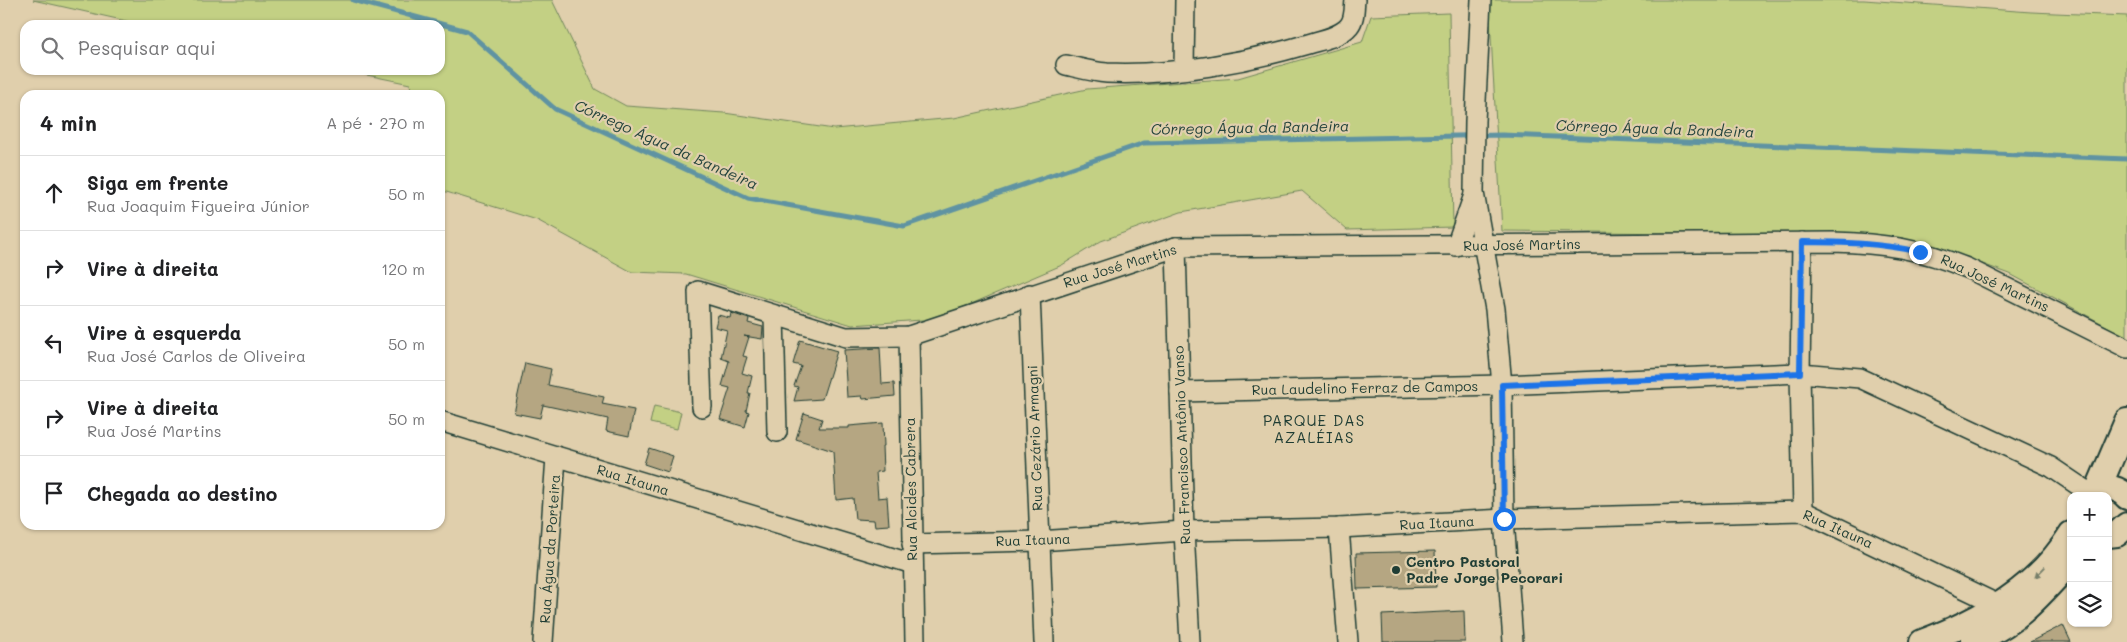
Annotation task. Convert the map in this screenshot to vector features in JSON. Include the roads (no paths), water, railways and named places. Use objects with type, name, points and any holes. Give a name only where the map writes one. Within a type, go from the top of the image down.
[{"type":"street","points":[[1184,68],[1185,0]]},
{"type":"street","points":[[1066,65],[1107,73],[1184,68],[1244,60],[1334,36],[1351,24],[1355,0]]},
{"type":"street","points":[[1482,0],[1475,121],[1474,193],[1495,309],[1502,385],[1504,519],[1513,642]]},
{"type":"street","points":[[1456,246],[1474,193]]},
{"type":"street","points":[[1802,242],[1800,373],[1803,511]]},
{"type":"street","name":"Rua José Martins","points":[[702,407],[698,291],[846,337],[909,336],[1030,294],[1176,247],[1802,242],[1891,245],[1942,258],[2013,289],[2127,348]]},
{"type":"street","name":"Rua Francisco Antônio Vanso","points":[[1176,247],[1184,531],[1190,642]]},
{"type":"street","name":"Rua Cezário Armagni","points":[[1030,294],[1044,642]]},
{"type":"street","points":[[774,315],[777,432]]},
{"type":"street","name":"Rua Alcides Cabrera","points":[[909,336],[915,642]]},
{"type":"street","name":"Rua Laudelino Ferraz de Campos","points":[[1180,392],[1502,385],[1800,373],[1860,378],[2051,467],[2091,492]]},
{"type":"street","points":[[2093,492],[2127,420]]},
{"type":"street","name":"Rua Itauna","points":[[445,423],[913,564]]},
{"type":"street","name":"Rua Água da Porteira","points":[[544,642],[556,457]]},
{"type":"street","points":[[2097,492],[2114,488],[2127,496]]},
{"type":"street","name":"Rua Itauna","points":[[912,544],[1039,541],[1184,531],[1339,528],[1504,519],[1803,511],[2001,606]]},
{"type":"street","points":[[1339,528],[1348,642]]},
{"type":"street","points":[[1922,642],[1962,626],[2001,606],[2040,572],[2069,537]]},
{"type":"street","points":[[1973,642],[2008,625],[2067,566]]},
{"type":"waterway","name":"Córrego Água da Bandeira","points":[[353,0],[427,20]]},
{"type":"waterway","name":"Córrego Água da Bandeira","points":[[445,25],[467,31],[555,109],[748,198],[904,226],[1144,143],[1502,135],[2127,159]]},
{"type":"place","name":"Centro Pastoral Padre Jorge Pecorari","points":[[1396,570]]},
{"type":"district","name":"PARQUE DAS AZALÉIAS","points":[[1314,430]]}]
